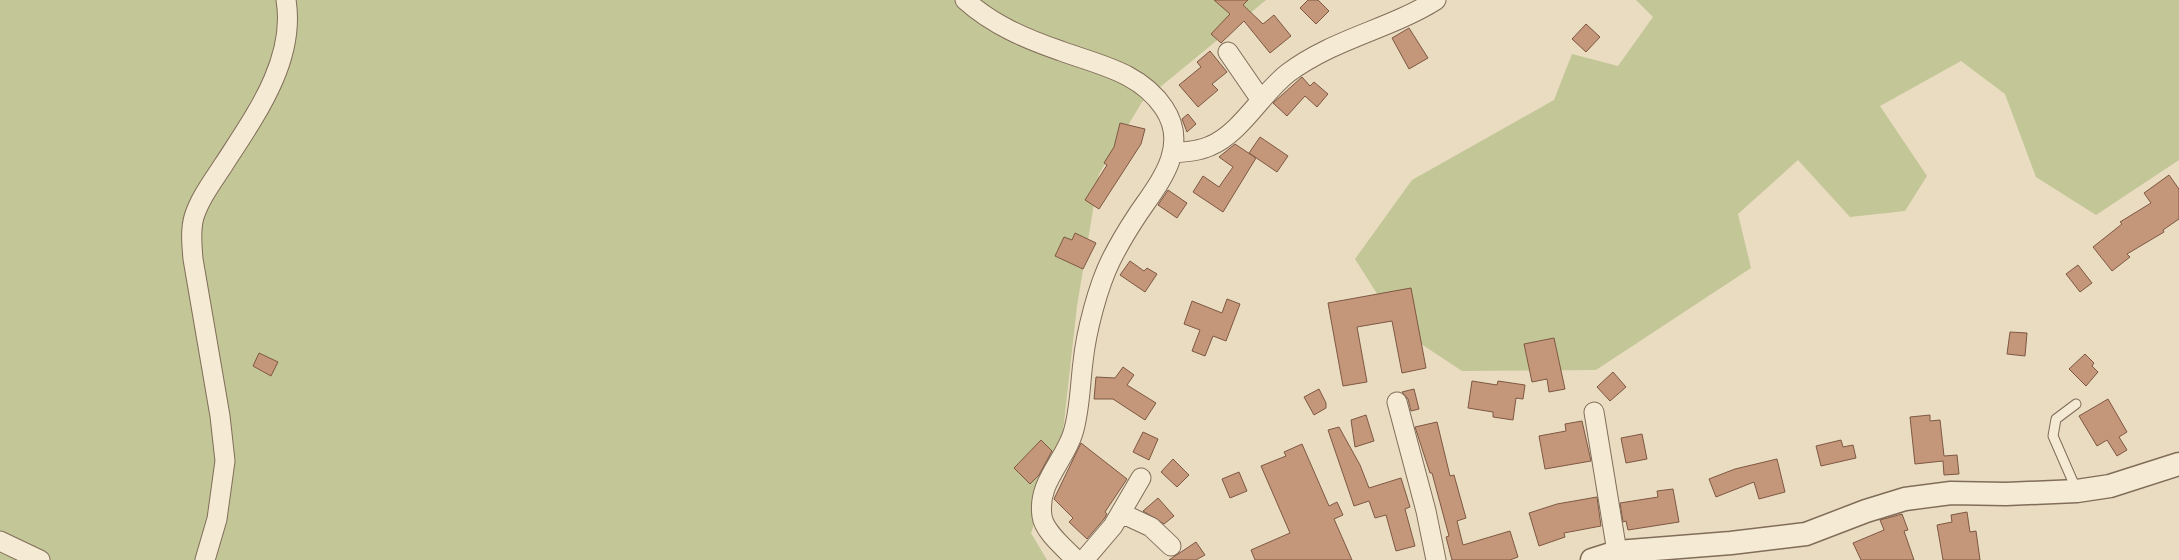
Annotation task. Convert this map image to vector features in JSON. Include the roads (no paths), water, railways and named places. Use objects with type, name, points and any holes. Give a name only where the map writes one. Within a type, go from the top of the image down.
[{"type":"street","points":[[205,560],[217,519],[225,461],[220,416],[193,259],[191,237],[194,218],[204,194],[251,120],[272,82],[286,46],[286,0]]},
{"type":"street","points":[[965,0],[990,19],[1017,34],[1120,71],[1140,83],[1157,98],[1168,113],[1173,131],[1173,153],[1164,176],[1120,243],[1102,280],[1083,360],[1075,426],[1070,442],[1046,483],[1041,500],[1044,524],[1076,560]]},
{"type":"street","points":[[1173,153],[1212,146],[1232,130],[1287,74],[1304,62],[1413,13],[1436,0]]},
{"type":"street","points":[[1228,52],[1261,100]]},
{"type":"street","points":[[1397,402],[1424,501],[1436,560]]},
{"type":"street","points":[[1594,412],[1617,552]]},
{"type":"street","points":[[1592,560],[1617,552],[1731,544],[1806,534],[1866,511],[1905,499],[1951,493],[2006,494],[2077,491],[2110,486],[2179,464]]},
{"type":"street","points":[[1084,560],[1113,526],[1141,478]]},
{"type":"street","points":[[1121,513],[1151,527],[1171,546]]},
{"type":"street","points":[[0,541],[40,560]]},
{"type":"lane","points":[[2076,404],[2056,419],[2053,436],[2077,491]]}]
